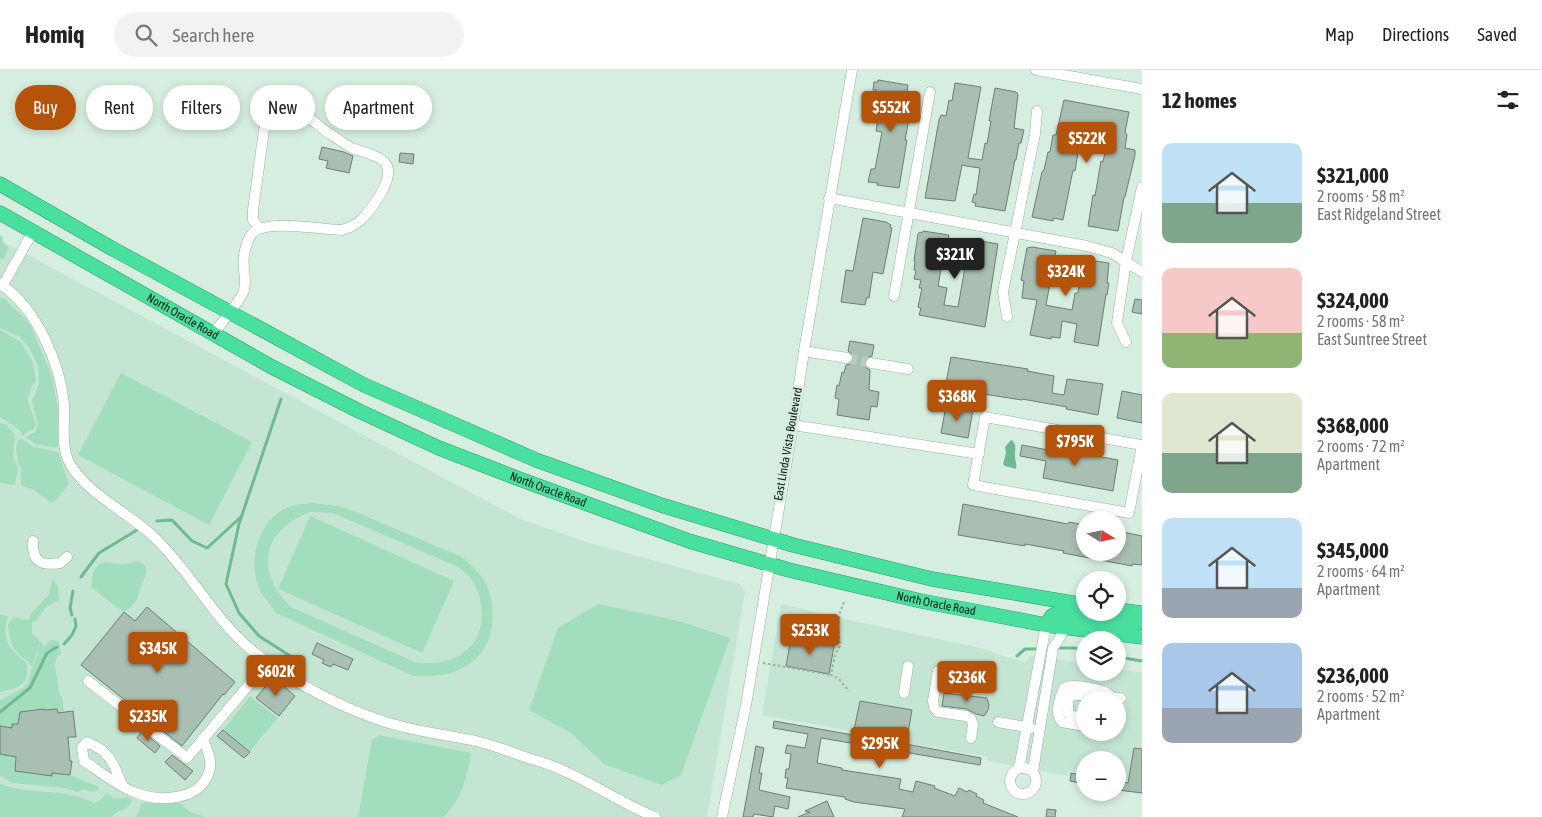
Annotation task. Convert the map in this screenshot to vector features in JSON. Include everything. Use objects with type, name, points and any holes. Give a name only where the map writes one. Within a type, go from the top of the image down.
[{"type":"highway","name":"North Oracle Road","points":[[0,184],[113,249],[364,385],[536,460],[661,505],[772,539],[932,579],[1076,603]]},
{"type":"highway","name":"North Oracle Road","points":[[0,214],[272,367],[359,411],[440,448],[522,480],[689,541],[768,564],[921,601],[1046,625],[1142,637]]},
{"type":"highway","points":[[1126,611],[1142,613]]},
{"type":"highway","points":[[1046,625],[1052,616],[1058,613],[1137,623],[1142,620]]},
{"type":"street","name":"East Linda Vista Boulevard","points":[[722,817],[746,705],[772,539],[793,425],[829,198],[852,70]]},
{"type":"street","points":[[1036,70],[1071,73],[1142,89]]},
{"type":"street","points":[[894,296],[930,92]]},
{"type":"street","points":[[213,334],[245,290],[244,255],[252,234],[259,228],[271,226],[342,230],[351,227],[362,219],[388,182],[389,170],[383,160],[350,147],[297,111],[289,110],[267,121],[264,130],[252,210],[253,220],[259,228]]},
{"type":"street","points":[[1007,317],[1003,292],[1035,134],[1037,110]]},
{"type":"street","points":[[1126,342],[1117,323],[1126,262],[1142,187]]},
{"type":"street","points":[[829,198],[1099,249],[1112,253],[1142,272]]},
{"type":"street","points":[[32,233],[1,284],[21,301],[40,328],[58,374],[64,407],[66,456],[73,470],[86,483],[154,536],[195,583],[211,608],[226,626],[256,654],[301,684],[349,708],[403,727],[479,742],[526,757],[561,770],[655,817]]},
{"type":"street","points":[[804,351],[847,358]]},
{"type":"street","points":[[871,363],[908,369]]},
{"type":"street","points":[[985,417],[1142,445],[1129,513],[973,485],[985,417]]},
{"type":"street","points":[[793,425],[979,454]]},
{"type":"street","points":[[33,541],[36,559],[43,564],[60,563],[67,557]]},
{"type":"street","points":[[1020,768],[1046,625]]},
{"type":"street","points":[[1032,771],[1027,768],[1020,768],[1013,772],[1010,779],[1012,788],[1018,793],[1027,793],[1034,788],[1036,780],[1032,771],[1053,648],[1066,628]]},
{"type":"street","points":[[88,681],[188,758],[268,662]]},
{"type":"street","points":[[904,692],[908,666]]},
{"type":"street","points":[[938,671],[933,701],[934,707],[938,712],[966,716],[971,719],[973,724],[971,738]]},
{"type":"street","points":[[1076,723],[1059,720],[1058,713],[1064,688],[1072,685],[1102,691]]},
{"type":"street","points":[[998,722],[1039,729]]},
{"type":"street","points":[[122,785],[134,793],[150,798],[172,799],[189,793],[202,784],[209,772],[210,761],[203,739]]},
{"type":"path","points":[[831,675],[835,655],[840,646],[838,626],[844,602]]},
{"type":"path","points":[[763,664],[831,675],[838,678],[849,691]]},
{"type":"shaded area","points":[[0,235],[3,237],[3,242],[8,248],[4,259],[0,258]]},
{"type":"shaded area","points":[[0,240],[522,520],[593,544],[740,584],[745,592],[707,817],[89,817],[0,801]]},
{"type":"shaded area","points":[[0,298],[6,299],[31,326],[52,377],[58,408],[58,446],[56,448],[35,444],[26,437],[35,432],[38,424],[32,401],[39,384],[38,366],[30,349],[20,337],[0,328]]},
{"type":"shaded area","points":[[0,330],[21,342],[33,363],[36,380],[28,395],[28,401],[36,425],[33,430],[28,431],[23,436],[20,430],[0,417]]},
{"type":"shaded area","points":[[121,373],[252,442],[209,525],[78,455]]},
{"type":"shaded area","points":[[0,423],[6,424],[15,435],[13,458],[18,467],[15,485],[0,483]]},
{"type":"shaded area","points":[[20,438],[34,447],[58,452],[69,484],[54,502],[50,502],[34,490],[21,486],[21,468],[18,463],[16,449]]},
{"type":"shaded area","points":[[1012,440],[1015,446],[1016,469],[1003,464],[1006,453],[1005,447]]},
{"type":"shaded area","points":[[314,503],[344,507],[462,557],[469,563],[487,586],[493,618],[488,640],[477,658],[462,669],[448,674],[413,676],[276,613],[257,584],[255,561],[260,537],[272,518],[281,511],[293,506]],"holes":[[[311,512],[333,513],[458,567],[469,576],[478,593],[482,612],[479,632],[469,648],[457,657],[444,661],[415,662],[291,607],[279,594],[268,566],[273,540],[282,529]]]},
{"type":"shaded area","points":[[310,516],[454,581],[422,653],[278,589]]},
{"type":"shaded area","points":[[138,561],[145,565],[146,573],[135,603],[123,612],[91,587],[93,573],[100,564],[106,562],[124,564]]},
{"type":"shaded area","points":[[53,578],[58,587],[59,600],[46,607],[36,621],[32,622],[32,634],[35,635],[44,647],[50,640],[59,641],[61,655],[57,655],[55,666],[60,696],[62,696],[65,723],[58,724],[57,709],[44,709],[20,712],[18,724],[13,724],[12,728],[1,726],[0,731],[0,700],[23,688],[28,683],[39,651],[32,665],[30,665],[14,648],[8,625],[13,617],[29,620],[31,614],[49,594]]},
{"type":"shaded area","points":[[598,604],[679,621],[730,638],[681,775],[661,785],[604,764],[571,733],[529,710],[558,628]]},
{"type":"shaded area","points":[[781,604],[985,649],[1027,662],[1029,656],[1036,656],[1076,663],[1076,681],[1126,681],[1126,670],[1142,673],[1142,784],[1126,781],[1126,751],[1076,751],[1076,771],[1069,770],[1068,776],[988,761],[987,757],[902,742],[902,740],[762,715]]},
{"type":"shaded area","points":[[0,615],[9,616],[5,630],[8,644],[26,662],[27,674],[26,679],[20,685],[0,692]]},
{"type":"shaded area","points":[[250,696],[278,718],[250,751],[223,730]]},
{"type":"shaded area","points":[[379,735],[471,753],[463,788],[455,803],[443,817],[358,817],[372,740]]},
{"type":"shaded area","points":[[0,754],[16,757],[15,771],[52,776],[52,773],[70,775],[99,787],[99,789],[92,792],[84,789],[78,792],[65,788],[12,783],[0,776]]},
{"type":"shaded area","points":[[0,784],[24,790],[72,795],[94,803],[107,793],[114,799],[128,797],[132,800],[128,807],[117,812],[112,817],[0,817]]},
{"type":"shaded area","points":[[146,802],[175,802],[181,804],[190,812],[206,817],[136,817],[141,804]]},
{"type":"building","points":[[878,80],[908,85],[905,105],[913,108],[905,140],[907,140],[899,188],[868,182],[871,169],[875,169],[882,132],[876,131],[882,95],[876,94],[876,90],[873,90],[874,82],[878,82]]},
{"type":"building","points":[[955,83],[981,87],[968,158],[982,160],[985,143],[987,144],[995,88],[1018,94],[1014,128],[1024,130],[1015,160],[1005,211],[975,206],[976,203],[972,202],[974,194],[976,195],[980,168],[962,165],[955,201],[925,198],[939,120],[941,115],[946,116],[949,100],[952,101]]},
{"type":"building","points":[[1064,100],[1129,112],[1125,132],[1127,135],[1125,148],[1135,150],[1135,155],[1124,197],[1118,231],[1088,226],[1093,195],[1095,196],[1101,161],[1103,162],[1107,142],[1105,139],[1087,136],[1085,152],[1081,151],[1078,153],[1075,171],[1073,170],[1063,220],[1054,218],[1053,221],[1032,217],[1042,172],[1048,152],[1050,152],[1053,135],[1056,135]]},
{"type":"building","points":[[322,147],[353,156],[349,173],[326,168],[328,161],[319,159]]},
{"type":"building","points":[[400,153],[414,154],[413,164],[399,162]]},
{"type":"building","points":[[863,218],[886,222],[892,228],[883,274],[873,272],[869,298],[867,297],[865,305],[841,302],[846,270],[853,271]]},
{"type":"building","points":[[923,231],[949,235],[938,286],[947,288],[944,305],[958,307],[970,239],[998,244],[985,327],[919,315],[921,308],[918,307],[922,288],[919,288],[921,280],[914,279],[916,271],[914,270],[914,261],[918,234]]},
{"type":"building","points":[[1032,247],[1056,251],[1046,305],[1050,306],[1072,310],[1075,293],[1078,293],[1081,273],[1078,272],[1080,259],[1109,263],[1107,283],[1109,283],[1098,346],[1074,342],[1077,324],[1062,321],[1060,338],[1051,337],[1051,339],[1030,335],[1037,300],[1022,298],[1024,281],[1021,280],[1027,248]]},
{"type":"building","points":[[1135,299],[1142,300],[1142,314],[1132,312]]},
{"type":"building","points":[[850,341],[874,345],[872,356],[866,358],[864,362],[866,368],[870,370],[869,390],[879,392],[877,407],[871,406],[869,420],[837,415],[839,399],[835,398],[837,385],[839,386],[842,372],[844,373],[846,365],[854,360],[853,355],[848,351]]},
{"type":"building","points":[[951,357],[1028,369],[1027,371],[1054,376],[1052,393],[1064,395],[1067,379],[1103,384],[1098,415],[1022,399],[945,388]]},
{"type":"building","points":[[1122,391],[1142,395],[1142,423],[1117,418]]},
{"type":"building","points":[[946,406],[973,410],[968,438],[941,433]]},
{"type":"building","points":[[1022,445],[1048,450],[1048,447],[1118,460],[1113,491],[1043,478],[1046,461],[1020,456]]},
{"type":"building","points":[[963,504],[1068,524],[1069,522],[1076,523],[1076,555],[1063,553],[1064,551],[1025,544],[1025,546],[958,535]]},
{"type":"building","points":[[1126,533],[1142,536],[1142,565],[1132,564],[1132,566],[1105,561],[1126,561]]},
{"type":"building","points":[[147,607],[235,682],[223,694],[182,746],[81,665],[124,612],[135,621]]},
{"type":"building","points":[[791,638],[834,646],[829,674],[786,666]]},
{"type":"building","points":[[317,643],[353,659],[348,670],[333,664],[331,667],[322,663],[324,660],[312,654]]},
{"type":"building","points":[[273,677],[295,696],[279,716],[256,698]]},
{"type":"building","points":[[944,693],[987,698],[988,710],[984,716],[967,709],[942,706]]},
{"type":"building","points":[[860,701],[912,710],[906,744],[981,758],[980,765],[821,738],[817,763],[842,768],[842,770],[901,779],[899,789],[913,792],[916,781],[935,786],[934,788],[955,796],[959,788],[967,792],[969,790],[984,800],[983,803],[1018,817],[902,817],[905,809],[854,802],[845,799],[845,797],[786,788],[788,778],[785,778],[786,769],[789,769],[791,754],[785,753],[787,745],[805,748],[808,734],[773,728],[774,721],[853,735]]},
{"type":"building","points":[[57,709],[58,713],[73,711],[76,737],[68,737],[70,761],[72,761],[70,775],[52,773],[52,776],[15,771],[16,757],[0,754],[0,726],[12,728],[12,724],[18,724],[20,712]]},
{"type":"building","points":[[223,730],[250,752],[244,758],[217,736]]},
{"type":"building","points":[[142,731],[160,746],[155,753],[137,738]]},
{"type":"building","points":[[756,746],[764,748],[759,773],[762,773],[759,790],[790,797],[788,809],[775,806],[773,817],[754,814],[753,817],[743,817]]},
{"type":"building","points":[[1134,748],[1142,749],[1142,793],[1126,791],[1126,783],[1128,783]]},
{"type":"building","points":[[172,755],[193,771],[185,780],[165,762]]},
{"type":"building","points":[[1071,773],[1076,774],[1076,782],[1070,781]]},
{"type":"building","points":[[827,801],[834,817],[798,817],[810,812],[805,811]]},
{"type":"building","points":[[1047,809],[1056,810],[1055,817],[1046,817]]},
{"type":"waterway","points":[[281,399],[239,524],[226,584],[239,613],[259,636],[298,661],[301,669]]},
{"type":"waterway","points":[[157,521],[172,520],[192,541],[207,548],[241,517]]},
{"type":"waterway","points":[[81,577],[99,553],[137,530]]},
{"type":"waterway","points":[[72,615],[70,608],[73,591]]},
{"type":"waterway","points":[[64,644],[72,635],[76,626],[75,619]]},
{"type":"waterway","points":[[0,712],[30,688],[47,653],[57,647]]},
{"type":"waterway","points":[[1059,648],[1076,648]]},
{"type":"waterway","points":[[1017,656],[1025,649],[1035,649]]},
{"type":"waterway","points":[[1126,658],[1142,661]]},
{"type":"tunnel","points":[[847,358],[871,363]]}]
